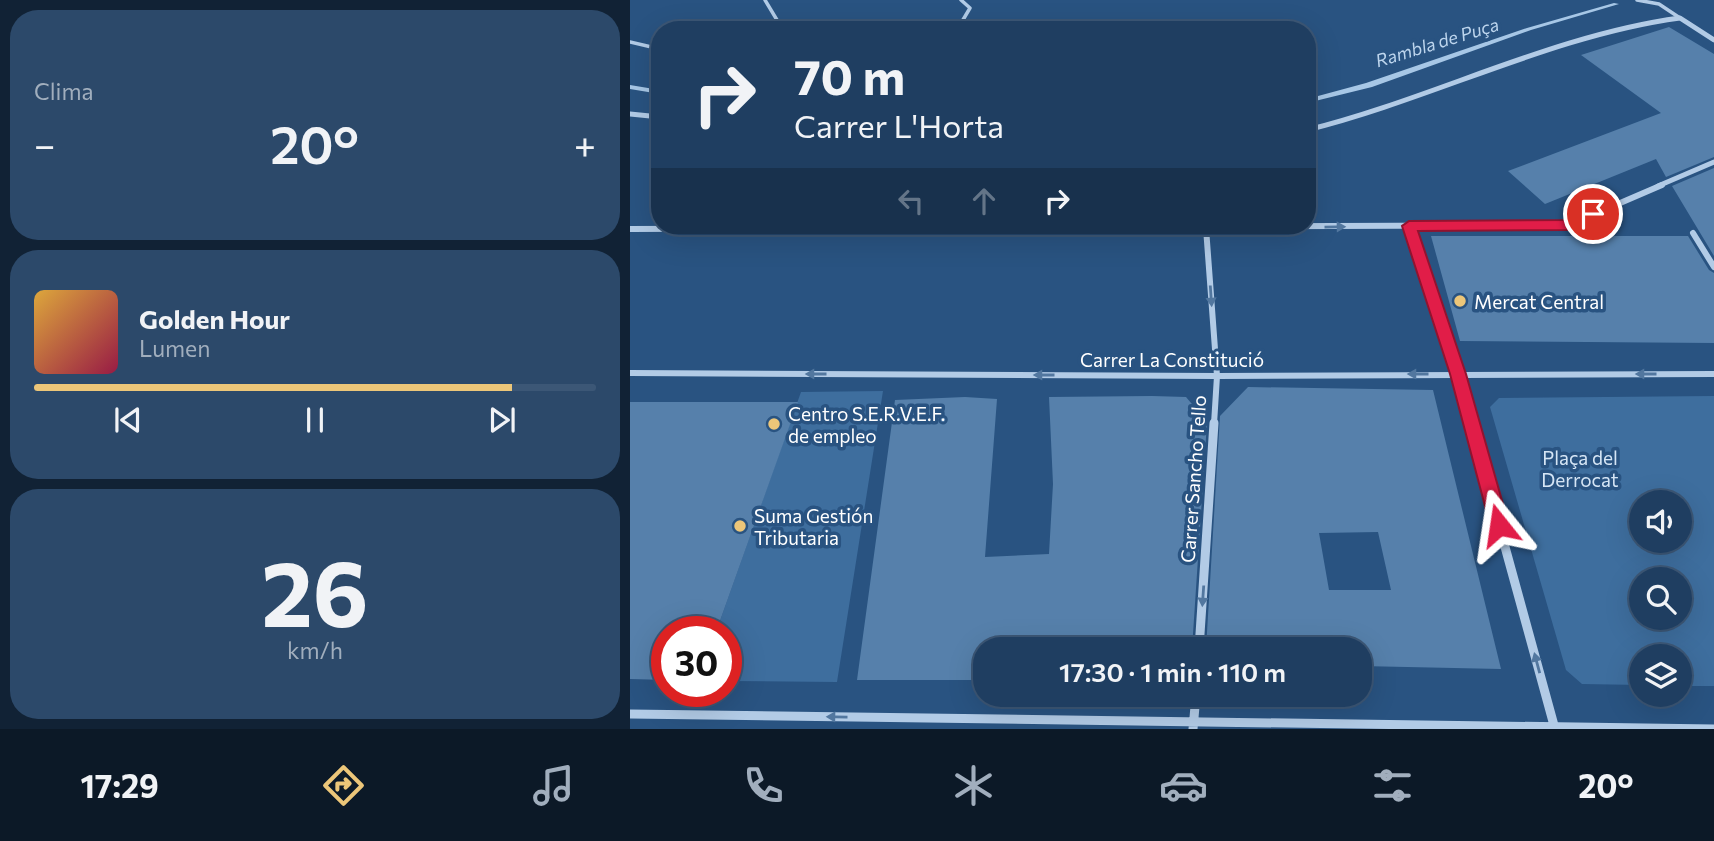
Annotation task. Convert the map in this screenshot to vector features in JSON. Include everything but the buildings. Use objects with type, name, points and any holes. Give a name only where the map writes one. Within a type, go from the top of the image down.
[{"type":"street","points":[[1316,128],[1363,116],[1592,37],[1650,22],[1680,18],[1714,40]]},
{"type":"street","points":[[630,114],[651,116]]},
{"type":"street","points":[[1316,227],[1569,225],[1714,162]]},
{"type":"street","points":[[1409,226],[1458,374],[1555,728]]},
{"type":"street","points":[[630,229],[651,229]]},
{"type":"street","points":[[1693,233],[1714,267]]},
{"type":"street","name":"Carrer Sancho Tello","points":[[1200,637],[1217,376],[1207,235]]},
{"type":"street","name":"Carrer La Constitució","points":[[630,373],[1217,376],[1714,374]]},
{"type":"street","points":[[1194,725],[1195,707]]},
{"type":"street","points":[[630,714],[1194,725],[1714,729]]},
{"type":"lane","points":[[765,0],[778,21]]},
{"type":"lane","points":[[961,0],[970,8],[962,21]]},
{"type":"lane","points":[[1637,0],[1659,4],[1680,18]]},
{"type":"lane","points":[[630,42],[651,47]]},
{"type":"green space","points":[[883,391],[837,682],[742,681],[742,616],[722,616],[801,392]]},
{"type":"green space","name":"Plaça del Derrocat","points":[[1714,396],[1714,686],[1692,686],[1692,644],[1629,644],[1629,685],[1582,684],[1566,670],[1490,407],[1499,398]]},
{"type":"waterway","name":"Rambla de Puça","points":[[1316,99],[1369,85],[1529,29],[1616,4]]},
{"type":"waterway","name":"Rambla de Puça","points":[[630,87],[651,90]]},
{"type":"place","name":"Mercat Central","points":[[1460,301]]},
{"type":"place","name":"Centro S.E.R.V.E.F. de empleo","points":[[774,424]]},
{"type":"place","name":"Suma Gestión Tributaria","points":[[740,526]]},
{"type":"route","points":[[1499,525],[1458,374],[1409,226],[1569,225],[1593,214]]}]
